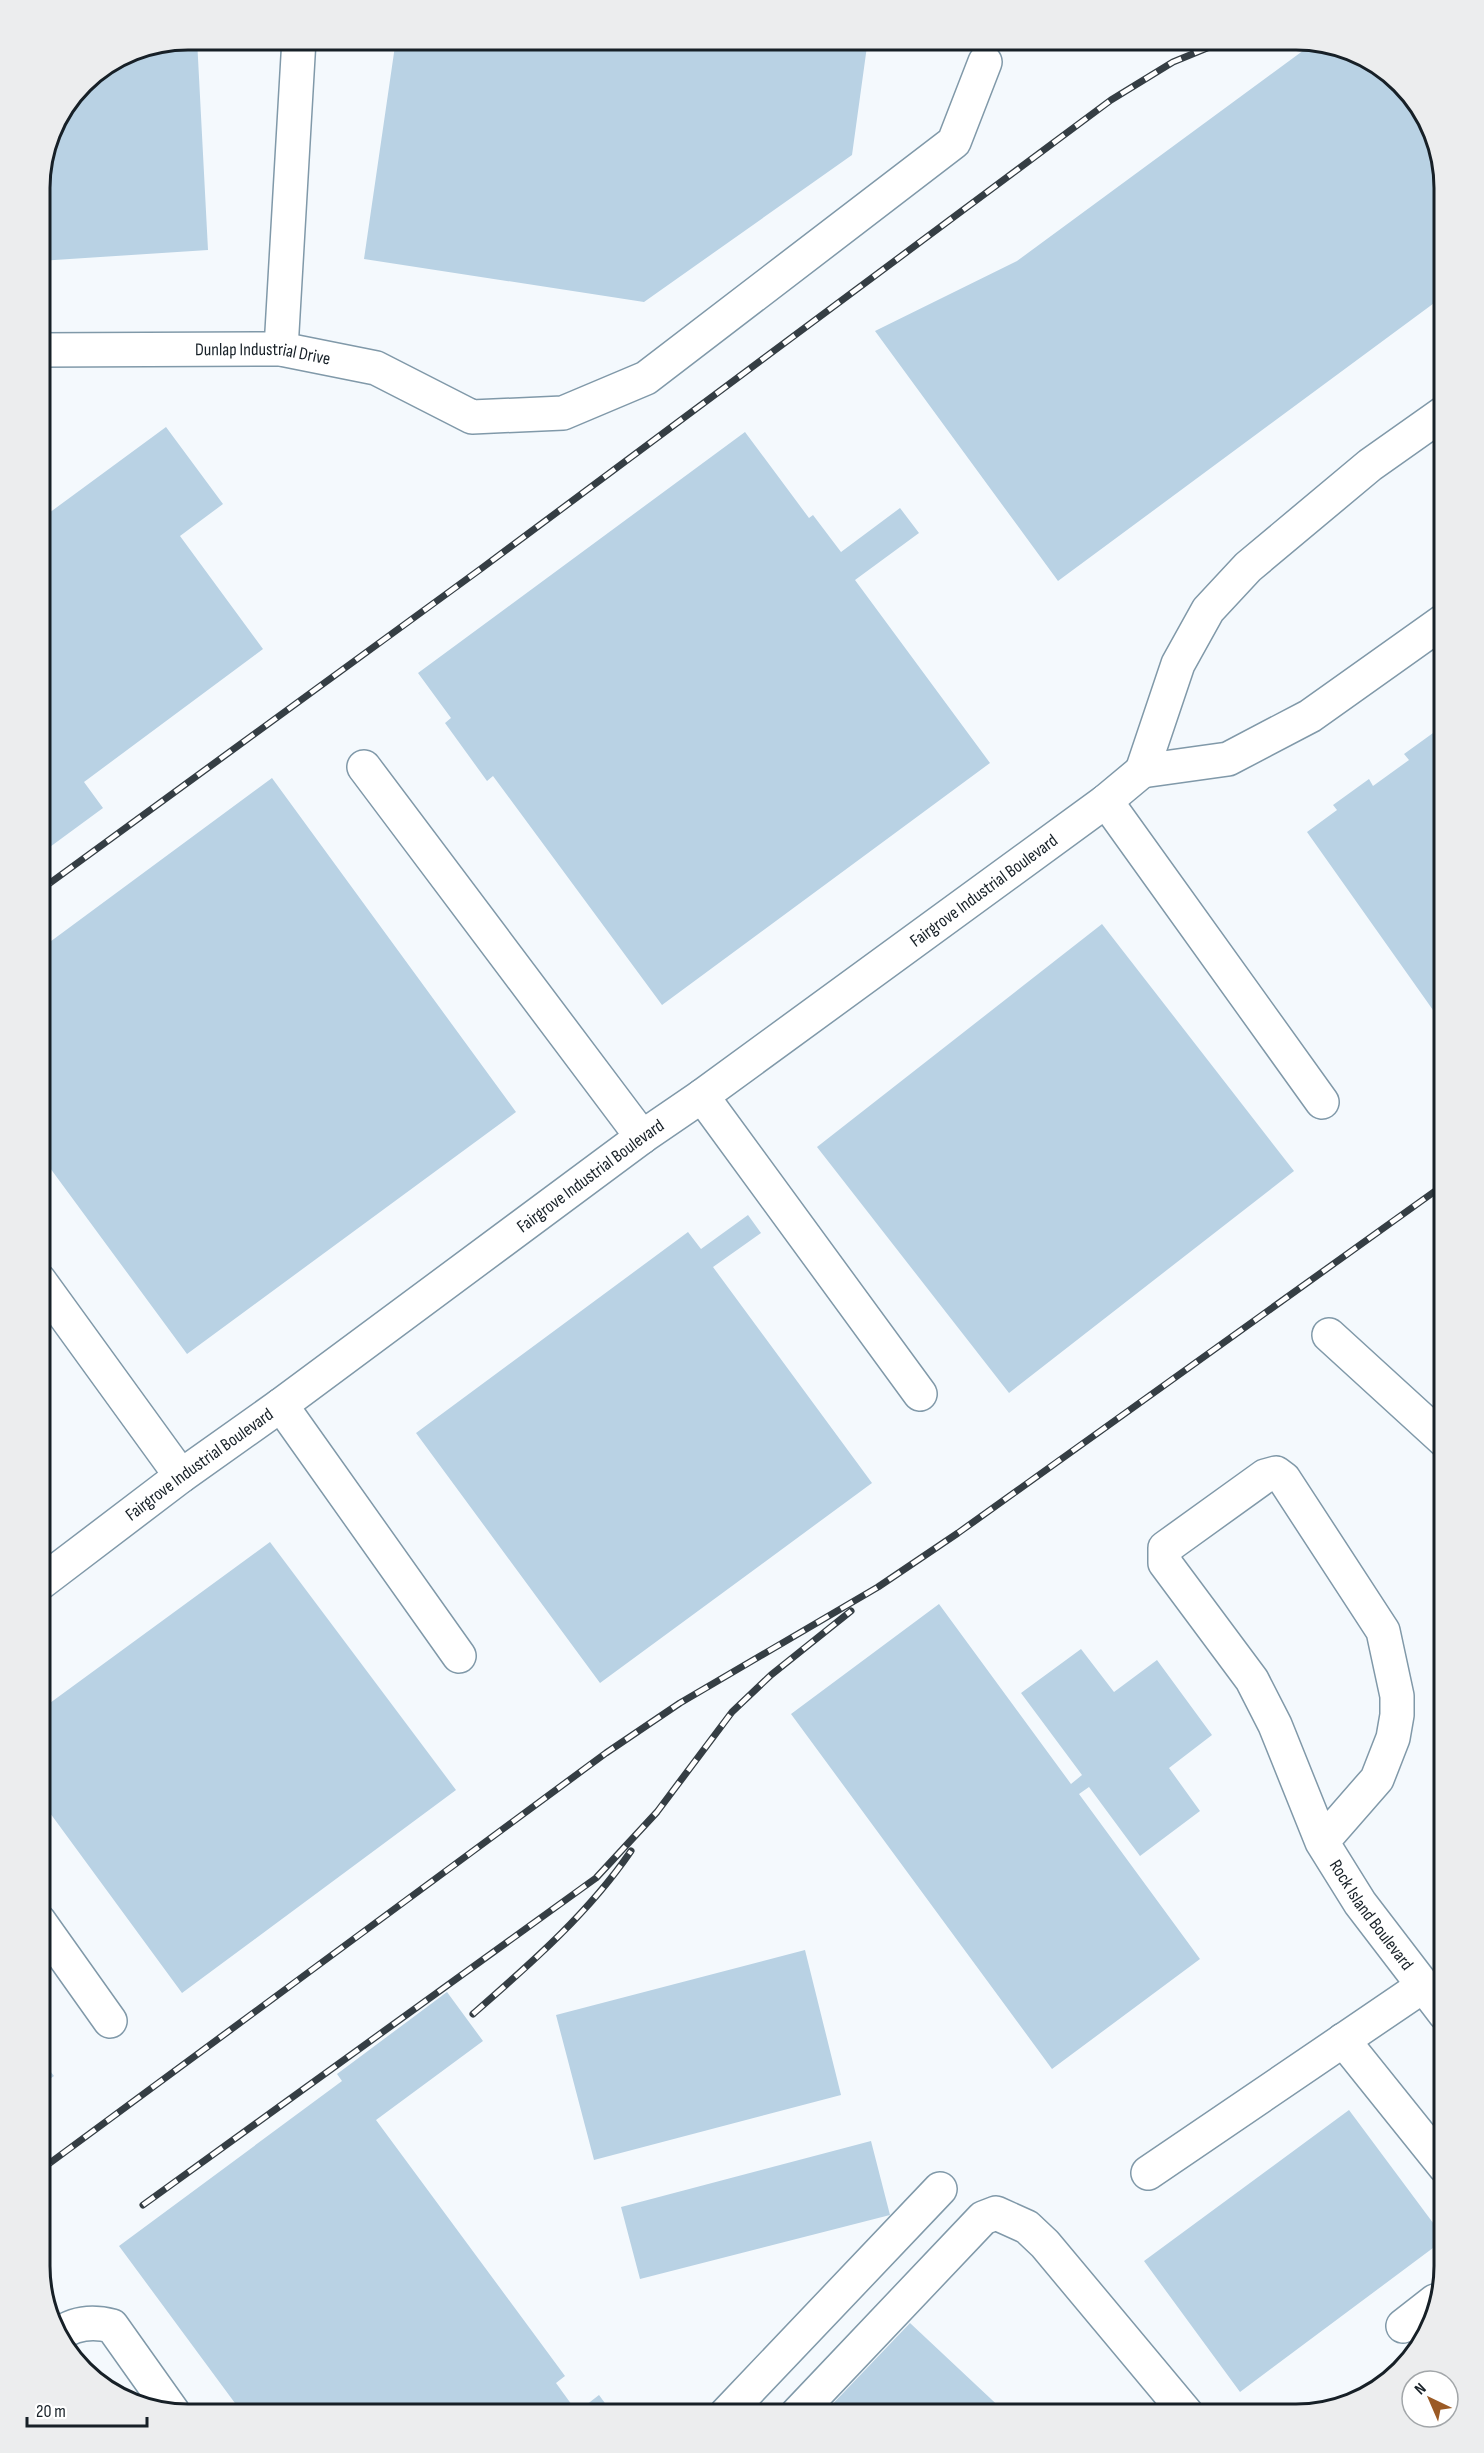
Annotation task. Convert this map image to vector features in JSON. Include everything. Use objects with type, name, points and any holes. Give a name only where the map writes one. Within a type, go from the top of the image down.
[{"type":"street","points":[[281,348],[298,50]]},
{"type":"street","name":"Dunlap Industrial Drive","points":[[50,351],[281,348],[376,368],[472,417],[563,413],[646,378],[954,142],[985,62]]},
{"type":"street","points":[[1434,420],[1344,486],[1248,567],[1208,610],[1178,664],[1142,771],[1228,759],[1310,716],[1434,628]]},
{"type":"street","points":[[364,768],[642,1137]]},
{"type":"street","name":"Fairgrove Industrial Boulevard","points":[[50,1576],[181,1476],[281,1405],[642,1137],[702,1096],[1106,801],[1142,771]]},
{"type":"street","points":[[1106,801],[1322,1102]]},
{"type":"street","points":[[702,1096],[920,1394]]},
{"type":"street","points":[[50,1295],[181,1476]]},
{"type":"street","points":[[1329,1335],[1434,1431]]},
{"type":"street","points":[[281,1405],[459,1656]]},
{"type":"street","name":"Rock Island Boulevard","points":[[1322,1842],[1377,1779],[1393,1738],[1397,1715],[1397,1696],[1383,1632],[1284,1479],[1276,1473],[1265,1476],[1165,1548],[1165,1563],[1252,1680],[1275,1725],[1322,1842],[1360,1903],[1434,1999]]},
{"type":"street","points":[[50,1936],[110,2021]]},
{"type":"street","points":[[1148,2173],[1424,1986]]},
{"type":"street","points":[[1343,2040],[1434,2153]]},
{"type":"street","points":[[736,2403],[940,2189]]},
{"type":"street","points":[[807,2404],[983,2218],[996,2213],[1028,2227],[1045,2244],[1179,2404]]},
{"type":"street","points":[[1403,2326],[1428,2306]]},
{"type":"street","points":[[66,2329],[95,2322],[112,2326],[166,2402]]},
{"type":"building","points":[[198,50],[208,250],[50,260],[50,179],[54,152],[60,135],[78,104],[97,84],[119,68],[143,57],[161,52]]},
{"type":"building","points":[[394,50],[866,50],[852,155],[644,302],[364,259]]},
{"type":"building","points":[[1304,50],[1341,57],[1373,73],[1387,84],[1411,111],[1430,152],[1434,188],[1434,303],[1058,581],[875,331],[1017,261]]},
{"type":"building","points":[[166,427],[223,504],[180,536],[263,649],[84,782],[103,808],[50,847],[50,512]]},
{"type":"building","points":[[745,432],[809,518],[813,515],[841,552],[900,508],[919,533],[855,580],[990,763],[662,1005],[493,776],[487,781],[445,723],[451,718],[418,673]]},
{"type":"building","points":[[1434,732],[1434,1011],[1307,832],[1337,810],[1333,805],[1369,779],[1373,786],[1409,760],[1404,754]]},
{"type":"building","points":[[272,778],[516,1112],[187,1354],[50,1168],[50,942]]},
{"type":"building","points":[[1102,924],[1294,1171],[1009,1393],[817,1147]]},
{"type":"building","points":[[748,1215],[761,1233],[713,1267],[872,1483],[600,1683],[416,1433],[688,1232],[701,1249]]},
{"type":"building","points":[[270,1542],[456,1790],[182,1993],[50,1813],[50,1703]]},
{"type":"building","points":[[939,1604],[1071,1784],[1082,1775],[1021,1693],[1081,1649],[1114,1692],[1157,1660],[1212,1735],[1169,1768],[1200,1811],[1140,1856],[1089,1787],[1079,1794],[1200,1959],[1052,2069],[791,1714]]},
{"type":"building","points":[[805,1950],[841,2095],[594,2160],[556,2015]]},
{"type":"building","points":[[447,1992],[483,2041],[376,2120],[565,2376],[556,2383],[571,2403],[235,2403],[119,2246],[342,2081],[337,2074]]},
{"type":"building","points":[[1349,2110],[1434,2224],[1434,2247],[1240,2392],[1144,2261]]},
{"type":"building","points":[[871,2141],[890,2215],[640,2279],[621,2207]]},
{"type":"building","points":[[910,2323],[996,2404],[833,2404]]},
{"type":"building","points":[[599,2395],[605,2403],[588,2403]]},
{"type":"railway","points":[[50,883],[482,568],[1111,100],[1173,62],[1202,50]]},
{"type":"railway","points":[[50,2163],[606,1753],[680,1703],[878,1587],[958,1533],[1434,1192]]},
{"type":"railway","points":[[143,2205],[596,1878],[657,1812],[732,1712],[771,1675],[851,1611]]},
{"type":"railway","points":[[473,2014],[537,1957],[577,1917],[631,1851]]}]
